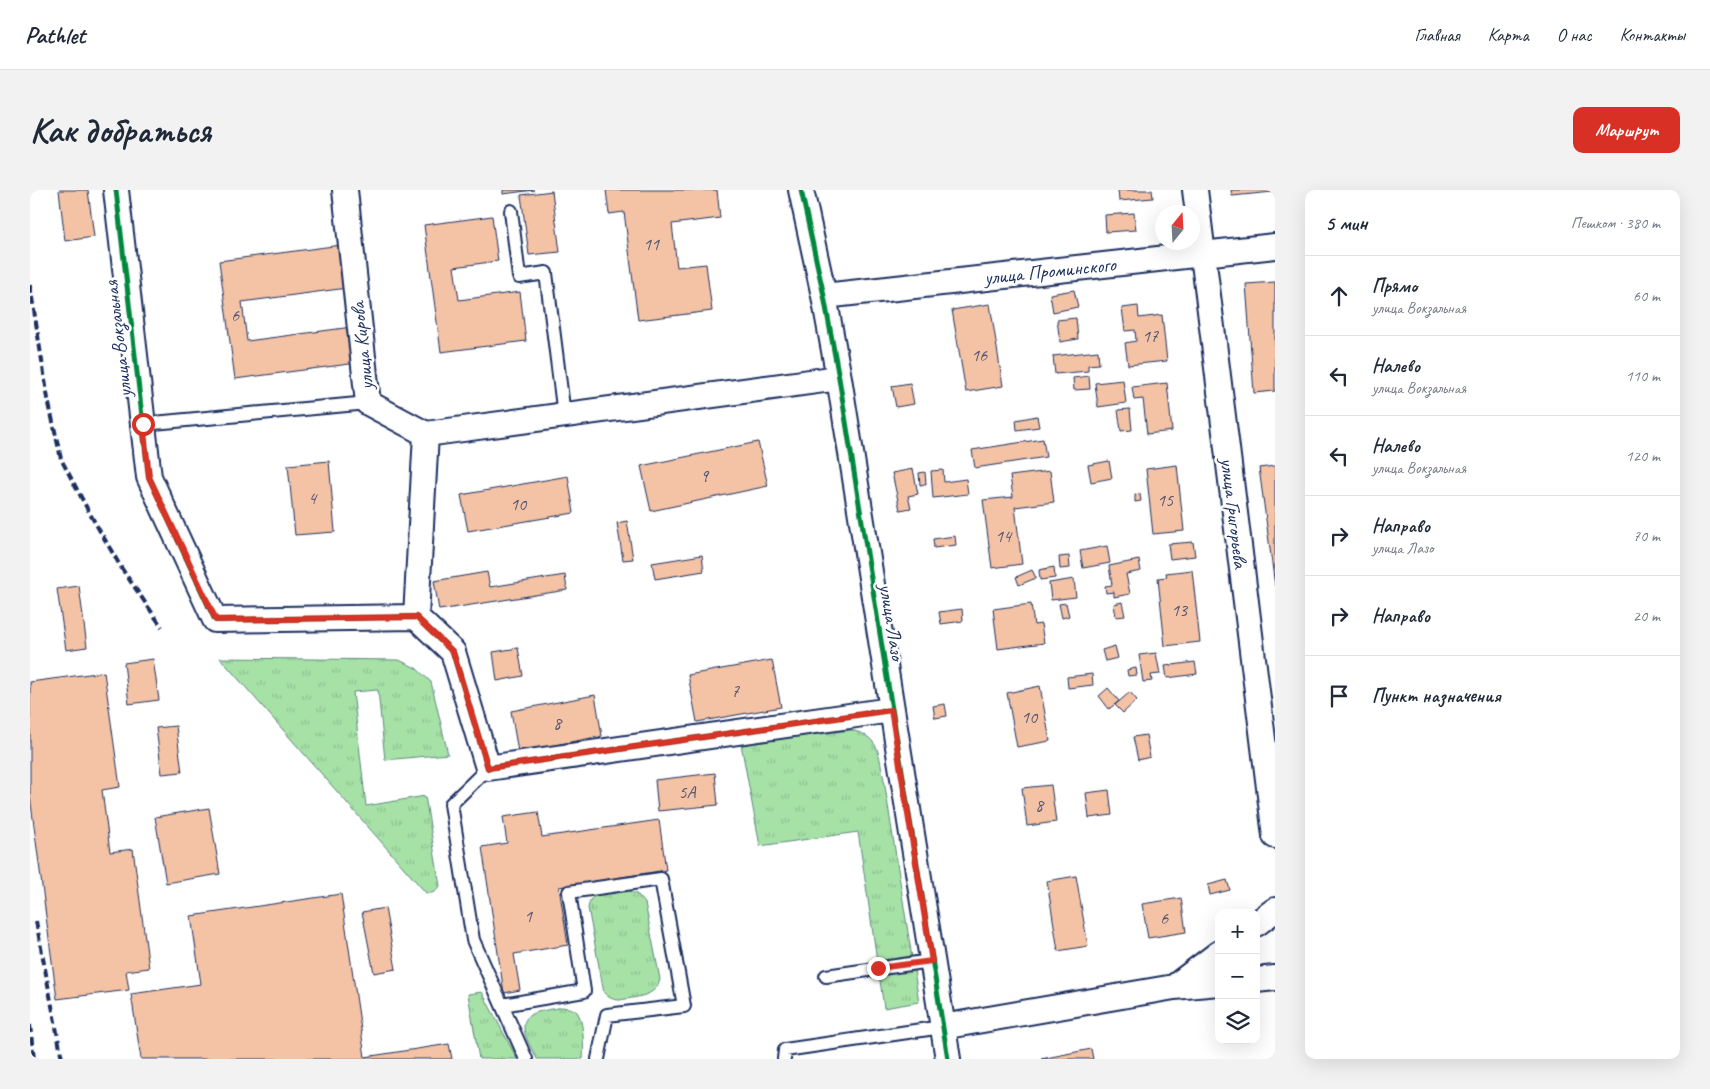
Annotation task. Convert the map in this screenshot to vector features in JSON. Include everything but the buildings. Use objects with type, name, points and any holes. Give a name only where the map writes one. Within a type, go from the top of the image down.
[{"type":"street","name":"улица Вокзальная","points":[[116,190],[149,477],[216,620],[416,617]]},
{"type":"street","name":"улица Кирова","points":[[345,190],[368,403],[426,434]]},
{"type":"street","name":"улица Лазо","points":[[800,190],[824,296],[839,378],[948,1059]]},
{"type":"street","name":"улица Григорьева","points":[[1195,190],[1275,836]]},
{"type":"street","name":"улица Проминского","points":[[824,296],[1275,246]]},
{"type":"street","points":[[839,378],[426,434],[416,617],[453,652],[488,768],[891,710]]},
{"type":"street","points":[[1260,921],[1275,910]]},
{"type":"street","points":[[1174,988],[1218,954]]},
{"type":"street","points":[[1260,980],[1275,978]]},
{"type":"street","points":[[942,1027],[1174,988],[1215,983]]},
{"type":"lane","points":[[511,211],[520,277],[546,273],[564,415]]},
{"type":"lane","points":[[143,424],[368,403]]},
{"type":"lane","points":[[488,768],[451,804],[473,940],[526,1059]]},
{"type":"lane","points":[[502,1004],[584,991],[569,892],[661,879],[684,1006],[607,1015],[598,1059]]},
{"type":"lane","points":[[826,976],[932,961]]},
{"type":"lane","points":[[784,1059],[785,1050],[942,1027]]},
{"type":"green space","points":[[220,658],[399,660],[416,668],[431,682],[448,754],[385,760],[378,690],[353,692],[366,806],[425,796],[440,886],[437,890],[432,893],[426,893]]},
{"type":"green space","points":[[851,730],[868,737],[873,742],[879,755],[919,1002],[884,1008],[858,832],[760,846],[741,744]]},
{"type":"green space","points":[[628,890],[638,895],[645,903],[660,979],[658,985],[650,993],[618,1000],[604,993],[588,908],[590,900],[597,894]]},
{"type":"green space","points":[[482,992],[517,1059],[479,1059],[468,994]]},
{"type":"green space","points":[[562,1007],[574,1010],[579,1016],[583,1034],[583,1059],[537,1059],[524,1030],[526,1019],[536,1012]]},
{"type":"railway","points":[[30,285],[48,399],[61,459],[122,569],[162,627]]},
{"type":"railway","points":[[36,921],[62,1059]]},
{"type":"railway","points":[[30,1025],[34,1059]]},
{"type":"cycle path","points":[[116,190],[149,477],[215,620],[416,617],[453,652],[488,768],[891,710]]},
{"type":"cycle path","points":[[801,190],[824,296],[839,378],[948,1059]]},
{"type":"route","points":[[143,424],[149,477],[216,620],[416,617],[453,652],[488,768],[891,710],[932,961],[878,968]]}]
